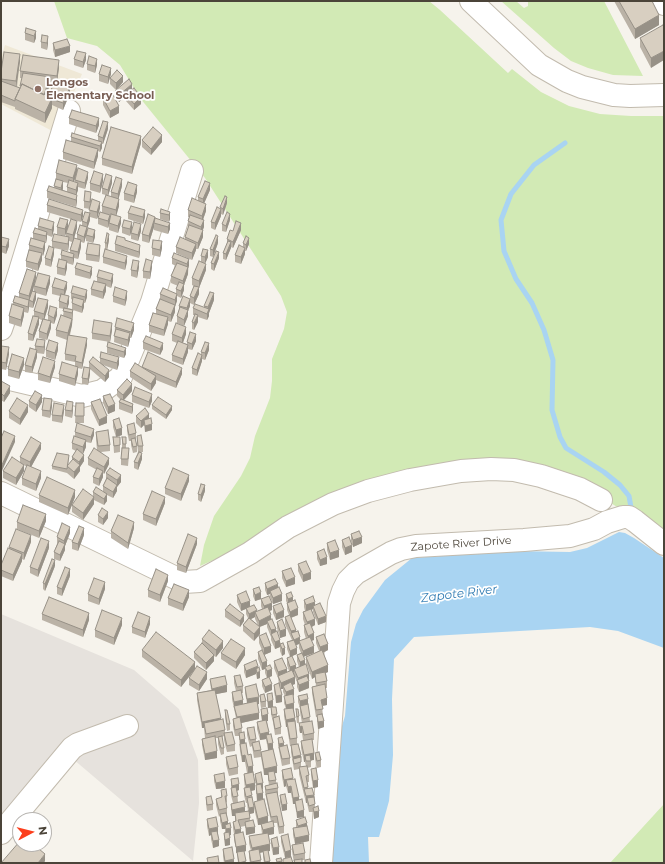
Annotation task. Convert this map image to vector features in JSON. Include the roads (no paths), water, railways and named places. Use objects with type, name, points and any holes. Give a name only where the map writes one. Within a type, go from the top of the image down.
[{"type":"street","points":[[471,1],[539,65],[567,81],[582,87],[614,95],[664,95]]},
{"type":"street","points":[[1,329],[69,111]]},
{"type":"street","points":[[1,377],[82,396],[102,391],[122,377],[152,302],[192,171]]},
{"type":"street","points":[[1,492],[184,582],[200,581],[250,553],[288,527],[333,504],[368,491],[410,480],[491,469],[514,470],[541,476],[580,489],[601,500]]},
{"type":"street","name":"Zapote River Drive","points":[[321,863],[339,603],[343,590],[348,581],[356,574],[391,553],[401,549],[416,546],[570,536],[594,529],[607,522],[623,517],[629,517],[664,544]]},
{"type":"street","points":[[1,833],[72,748],[78,744],[128,726]]},
{"type":"water","name":"Zapote River","points":[[619,532],[625,533],[634,538],[664,558],[664,648],[618,631],[590,627],[414,637],[394,659],[392,699],[393,755],[389,801],[379,837],[368,837],[369,863],[330,863],[339,736],[345,716],[351,642],[356,624],[363,610],[385,580],[412,558],[514,551],[570,552],[587,548]]},
{"type":"waterway","points":[[565,143],[534,165],[511,194],[501,220],[504,251],[516,279],[532,303],[544,330],[553,360],[552,410],[560,437],[566,448],[604,472],[620,485],[629,496],[632,513]]},
{"type":"place","name":"Longos Elementary School","points":[[38,89]]}]
